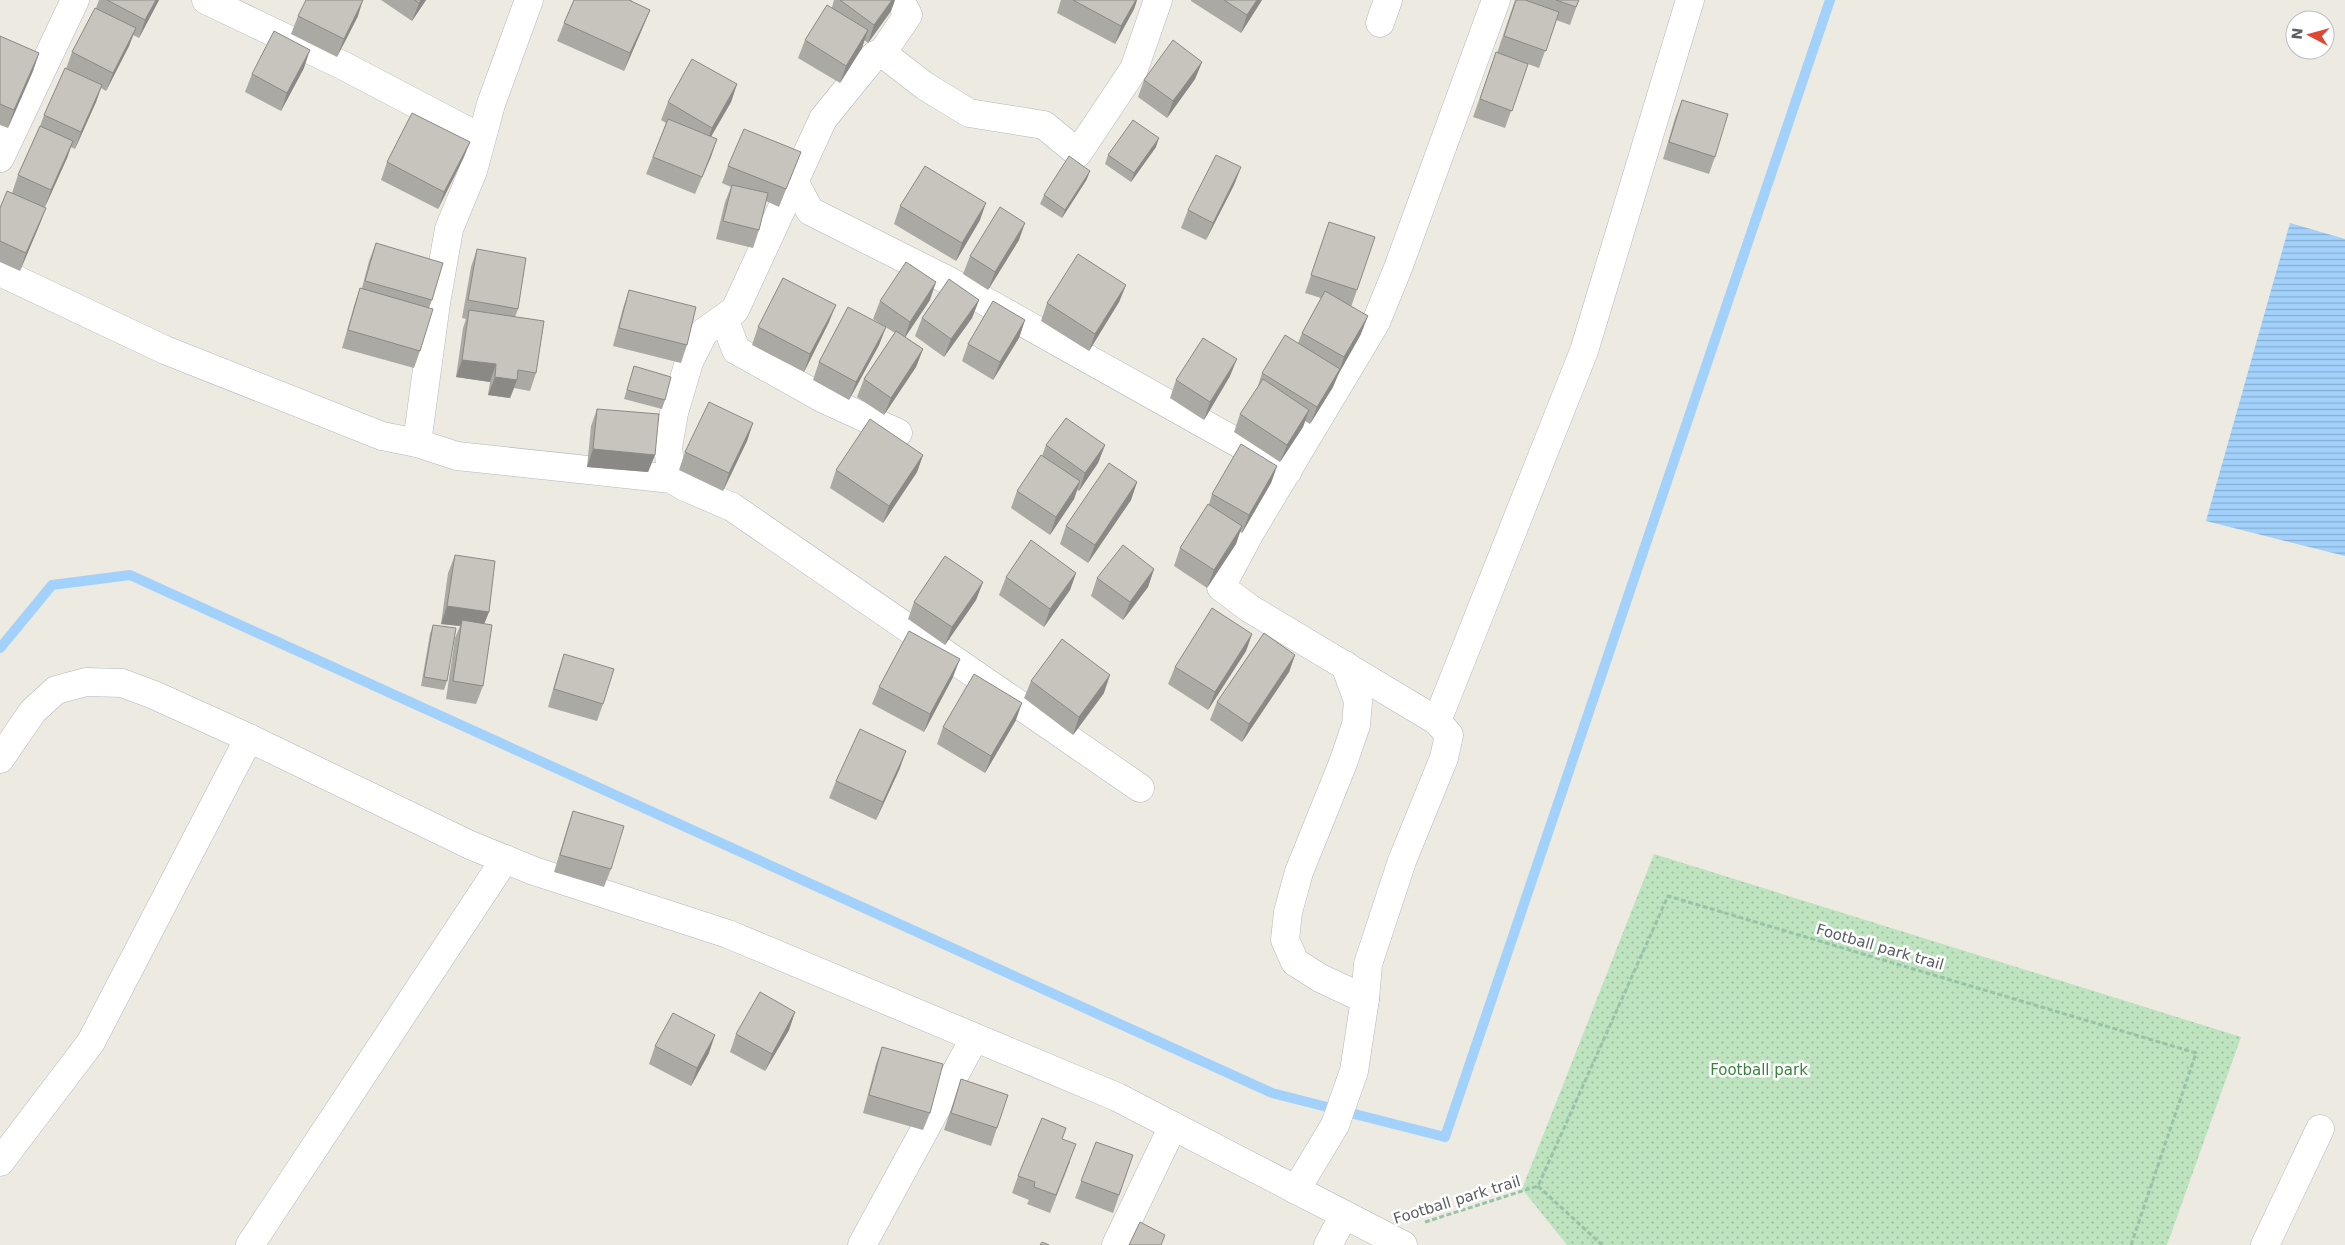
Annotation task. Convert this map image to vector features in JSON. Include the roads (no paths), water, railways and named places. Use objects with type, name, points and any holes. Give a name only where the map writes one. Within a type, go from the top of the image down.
[{"type":"street","points":[[0,158],[75,0]]},
{"type":"street","points":[[206,0],[344,66],[482,138]]},
{"type":"street","points":[[417,443],[435,313],[450,229],[473,171],[491,104],[529,0]]},
{"type":"street","points":[[672,479],[668,447],[674,413],[689,362],[704,332],[735,310],[823,119],[875,55],[882,53],[908,15],[900,0]]},
{"type":"street","points":[[882,53],[925,86],[970,113],[1044,125],[1078,153],[1134,69],[1158,0]]},
{"type":"street","points":[[1296,1190],[1335,1125],[1354,1071],[1365,999],[1368,964],[1386,907],[1444,758],[1449,735],[1437,721],[1248,608],[1221,587],[1251,531],[1376,322],[1398,268],[1496,0]]},
{"type":"street","points":[[1437,721],[1584,351],[1690,0]]},
{"type":"street","points":[[794,181],[810,211],[950,281],[1288,471]]},
{"type":"street","points":[[0,272],[165,350],[382,436],[417,443],[458,456],[597,473],[672,479],[685,487],[732,507],[1140,788]]},
{"type":"street","points":[[724,318],[736,350],[822,398],[898,433]]},
{"type":"street","points":[[1345,665],[1358,701],[1356,725],[1343,764],[1299,872],[1288,912],[1284,940],[1295,962],[1320,978],[1365,999]]},
{"type":"street","points":[[0,759],[33,711],[56,690],[86,682],[122,683],[249,738],[462,841],[505,859],[534,871],[728,934],[1117,1098],[1393,1240]]},
{"type":"street","points":[[0,1162],[91,1042],[249,738]]},
{"type":"street","points":[[250,1245],[505,859]]},
{"type":"street","points":[[862,1245],[974,1039]]},
{"type":"street","points":[[1116,1245],[1173,1126]]},
{"type":"street","points":[[2266,1245],[2320,1129]]},
{"type":"street","points":[[1328,1245],[1344,1215]]},
{"type":"water","points":[[2290,223],[2345,239],[2345,556],[2206,521]]},
{"type":"waterway","points":[[0,648],[52,585],[130,575],[1272,1093],[1445,1137],[1830,0]]},
{"type":"park label","name":"Football park","points":[[1759,1070]]}]
